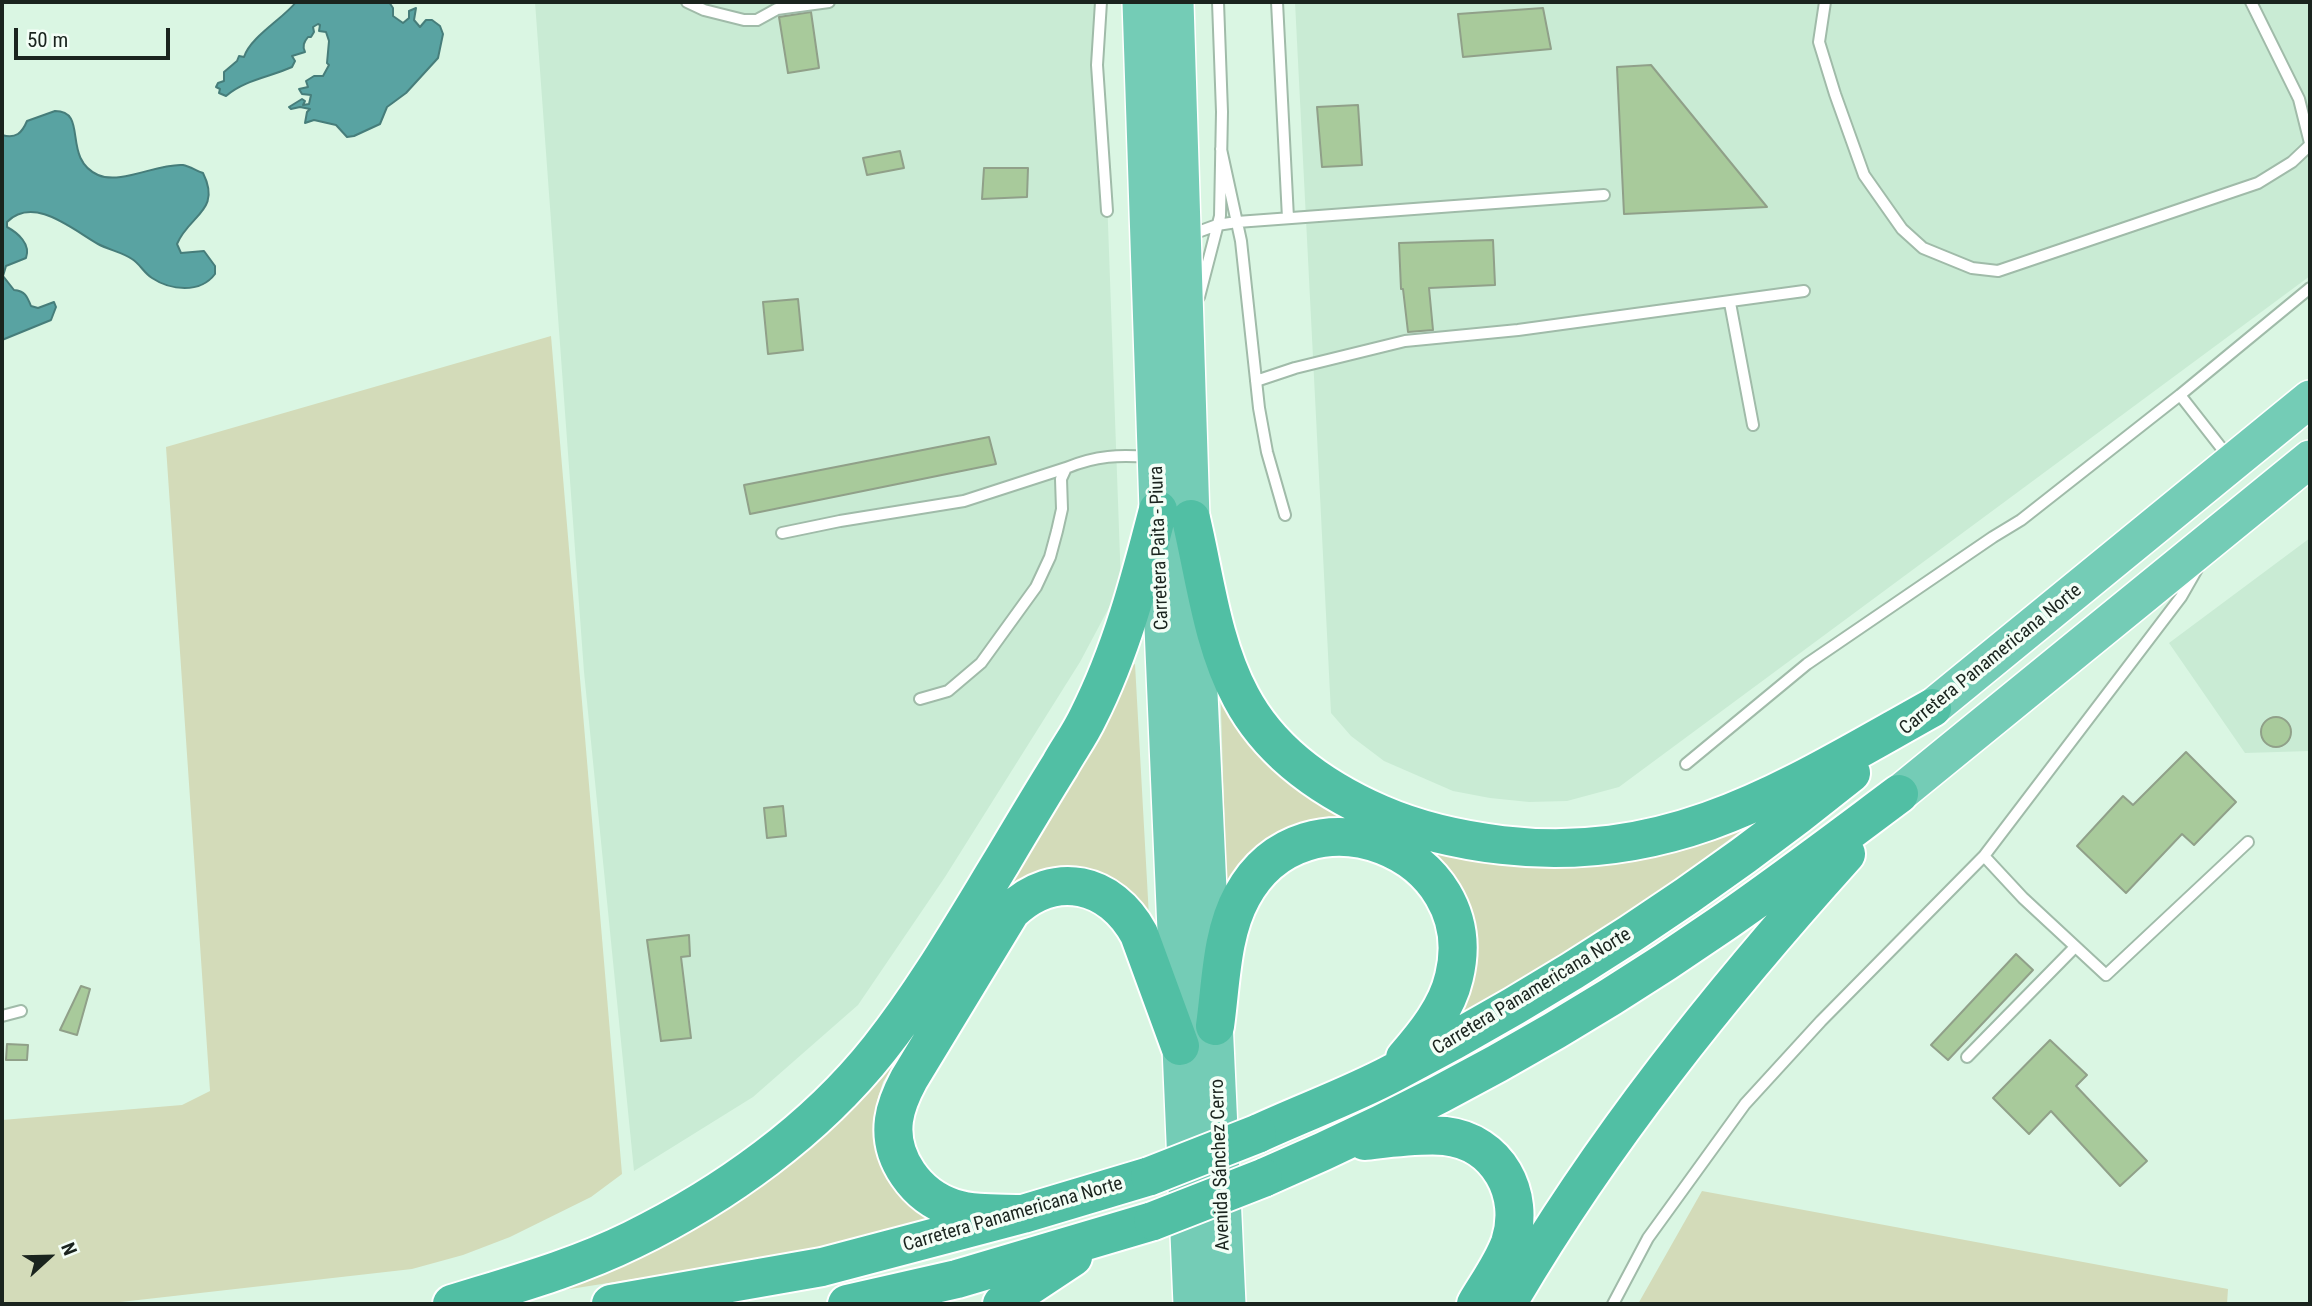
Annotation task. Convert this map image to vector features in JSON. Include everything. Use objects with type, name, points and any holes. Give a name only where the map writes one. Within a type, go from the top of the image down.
[{"type":"highway","name":"Carretera Paita - Piura","points":[[1141,2],[1157,457],[1175,514],[1215,1026]]},
{"type":"highway","name":"Carretera Paita - Piura","points":[[1175,2],[1186,346],[1175,514],[1180,1046],[1183,1094]]},
{"type":"highway","name":"Carretera Panamericana Norte","points":[[611,1304],[822,1267],[1023,1214],[1150,1176],[1392,1074],[1594,957],[1696,891],[1817,801],[2310,399]]},
{"type":"highway","points":[[847,1304],[957,1279],[1102,1238],[1262,1178],[1345,1143],[1458,1084],[1618,992],[1719,925],[1899,794],[2310,458]]},
{"type":"highway","points":[[1175,514],[1224,657],[1240,695],[1270,739],[1290,760],[1365,808],[1422,830],[1462,840],[1536,849],[1594,848],[1660,837],[1725,817],[1809,776],[1932,708]]},
{"type":"highway","points":[[453,1304],[536,1278],[631,1241],[711,1195],[757,1164],[818,1114],[879,1050],[914,1001],[977,902],[1087,719],[1124,628],[1139,582],[1175,514]]},
{"type":"highway","points":[[1507,1304],[1604,1152],[1666,1068],[1774,933],[1899,794]]},
{"type":"highway","points":[[1215,1026],[1233,916],[1241,898],[1258,873],[1280,854],[1304,843],[1334,837],[1374,841],[1398,850],[1423,869],[1433,881],[1442,894],[1453,921],[1457,952],[1454,979],[1441,1009],[1392,1074]]},
{"type":"highway","points":[[1023,1214],[967,1211],[938,1201],[923,1191],[904,1168],[893,1128],[897,1104],[909,1079],[1011,911],[1039,891],[1062,886],[1096,891],[1116,903],[1132,920],[1139,934],[1180,1046]]},
{"type":"highway","name":"Avenida Sánchez Cerro","points":[[1215,1026],[1227,1304]]},
{"type":"highway","name":"Avenida Sánchez Cerro","points":[[1183,1094],[1192,1304]]},
{"type":"highway","points":[[1345,1143],[1420,1136],[1448,1137],[1478,1146],[1497,1163],[1513,1196],[1513,1233],[1505,1255],[1476,1304]]},
{"type":"highway","points":[[1002,1304],[1102,1238]]},
{"type":"lane","points":[[687,2],[744,20],[757,20],[777,9],[829,2]]},
{"type":"lane","points":[[1101,2],[1097,65],[1107,211]]},
{"type":"lane","points":[[1186,346],[1220,216],[1218,2]]},
{"type":"lane","points":[[1277,2],[1289,218]]},
{"type":"lane","points":[[1825,2],[1819,42],[1864,175],[1902,229],[1923,248],[1972,268],[1998,271],[2258,183],[2292,162],[2310,144],[2299,99],[2251,2]]},
{"type":"lane","points":[[1221,149],[1241,241],[1255,381],[1267,452],[1285,515]]},
{"type":"lane","points":[[1183,237],[1217,225],[1237,222],[1604,195]]},
{"type":"lane","points":[[1686,764],[1807,664],[2021,520],[2310,288]]},
{"type":"lane","points":[[1255,381],[1295,368],[1405,341],[1518,330],[1804,291]]},
{"type":"lane","points":[[1730,303],[1753,425]]},
{"type":"lane","points":[[2180,394],[2233,463]]},
{"type":"lane","points":[[782,533],[964,501],[1094,458],[1118,455],[1157,457]]},
{"type":"lane","points":[[920,699],[948,691],[981,663],[1036,587],[1050,557],[1057,531],[1062,509],[1061,479],[1066,468]]},
{"type":"lane","points":[[1613,1304],[1648,1238],[1745,1104],[1821,1021],[1984,856],[2181,597],[2217,535]]},
{"type":"lane","points":[[1984,856],[2023,898],[2106,975],[2248,842]]},
{"type":"lane","points":[[1967,1057],[2075,947]]},
{"type":"lane","points":[[2,1016],[21,1011]]},
{"type":"shaded area","points":[[535,2],[1100,2],[1121,585],[1080,662],[945,877],[858,1005],[753,1097],[634,1171],[584,672]]},
{"type":"shaded area","points":[[1295,2],[2310,2],[2310,276],[1619,787],[1567,801],[1529,802],[1453,791],[1384,761],[1351,736],[1331,713]]},
{"type":"shaded area","points":[[551,336],[622,1174],[591,1197],[510,1237],[463,1255],[412,1269],[103,1304],[2,1304],[2,1120],[182,1105],[210,1091],[166,447]]},
{"type":"shaded area","points":[[2310,538],[2310,751],[2245,753],[2169,643]]},
{"type":"shaded area","points":[[1135,664],[1149,917],[1137,901],[991,901],[1129,666]]},
{"type":"shaded area","points":[[1220,679],[1374,825],[1227,901]]},
{"type":"shaded area","points":[[1767,811],[1669,885],[1591,939],[1442,1026],[1461,995],[1410,837],[1461,851]]},
{"type":"shaded area","points":[[957,966],[883,1082],[877,1101],[874,1139],[883,1168],[956,1220],[831,1248],[532,1295],[649,1247]]},
{"type":"shaded area","points":[[1702,1191],[2228,1289],[2227,1304],[1638,1304]]},
{"type":"water","points":[[296,2],[389,2],[393,8],[393,16],[403,23],[409,18],[409,11],[416,8],[414,20],[420,27],[426,20],[432,20],[440,26],[443,34],[438,58],[406,93],[387,107],[380,124],[354,136],[347,137],[336,125],[314,120],[305,123],[310,109],[289,107],[302,99],[305,101],[303,105],[309,104],[311,95],[302,94],[299,89],[308,87],[306,81],[314,76],[323,76],[329,65],[329,41],[326,32],[319,31],[318,24],[313,27],[314,32],[305,42],[305,52],[292,56],[295,61],[292,67],[249,82],[226,96],[219,93],[220,89],[216,87],[224,81],[224,72],[239,56],[244,57],[253,42]]},
{"type":"water","points":[[55,111],[65,113],[71,119],[80,158],[98,175],[128,176],[173,165],[183,165],[203,173],[209,196],[206,205],[177,244],[181,253],[204,251],[215,266],[215,274],[201,285],[193,287],[167,285],[149,276],[128,257],[98,244],[53,218],[41,213],[18,215],[7,222],[7,227],[25,244],[26,258],[6,266],[3,276],[14,290],[25,295],[31,306],[38,308],[54,302],[56,307],[51,320],[2,340],[2,135],[15,135],[21,132],[27,121]]},
{"type":"building","points":[[1543,8],[1551,49],[1463,57],[1458,14]]},
{"type":"building","points":[[811,12],[819,68],[788,73],[779,17]]},
{"type":"building","points":[[1651,65],[1767,207],[1624,214],[1617,67]]},
{"type":"building","points":[[1358,105],[1362,165],[1322,167],[1317,107]]},
{"type":"building","points":[[900,151],[904,168],[867,175],[863,158]]},
{"type":"building","points":[[984,168],[1028,168],[1027,197],[982,199]]},
{"type":"building","points":[[1493,240],[1495,285],[1429,288],[1433,330],[1408,332],[1401,289],[1399,243]]},
{"type":"building","points":[[798,299],[803,350],[768,354],[763,302]]},
{"type":"building","points":[[989,437],[996,464],[750,514],[744,485]]},
{"type":"building","points":[[2276,717],[2287,721],[2291,732],[2287,743],[2276,747],[2265,743],[2261,732],[2265,721]]},
{"type":"building","points":[[2186,752],[2236,802],[2194,845],[2182,834],[2126,893],[2077,846],[2123,796],[2133,805]]},
{"type":"building","points":[[783,806],[786,836],[767,838],[764,808]]},
{"type":"building","points":[[689,935],[690,956],[681,957],[691,1038],[661,1041],[647,940]]},
{"type":"building","points":[[2016,954],[2033,970],[1948,1060],[1931,1045]]},
{"type":"building","points":[[81,986],[90,989],[77,1035],[60,1030]]},
{"type":"building","points":[[2050,1040],[2087,1075],[2076,1086],[2147,1161],[2120,1186],[2051,1111],[2029,1134],[1993,1098]]},
{"type":"building","points":[[7,1044],[28,1045],[27,1060],[6,1060]]}]
